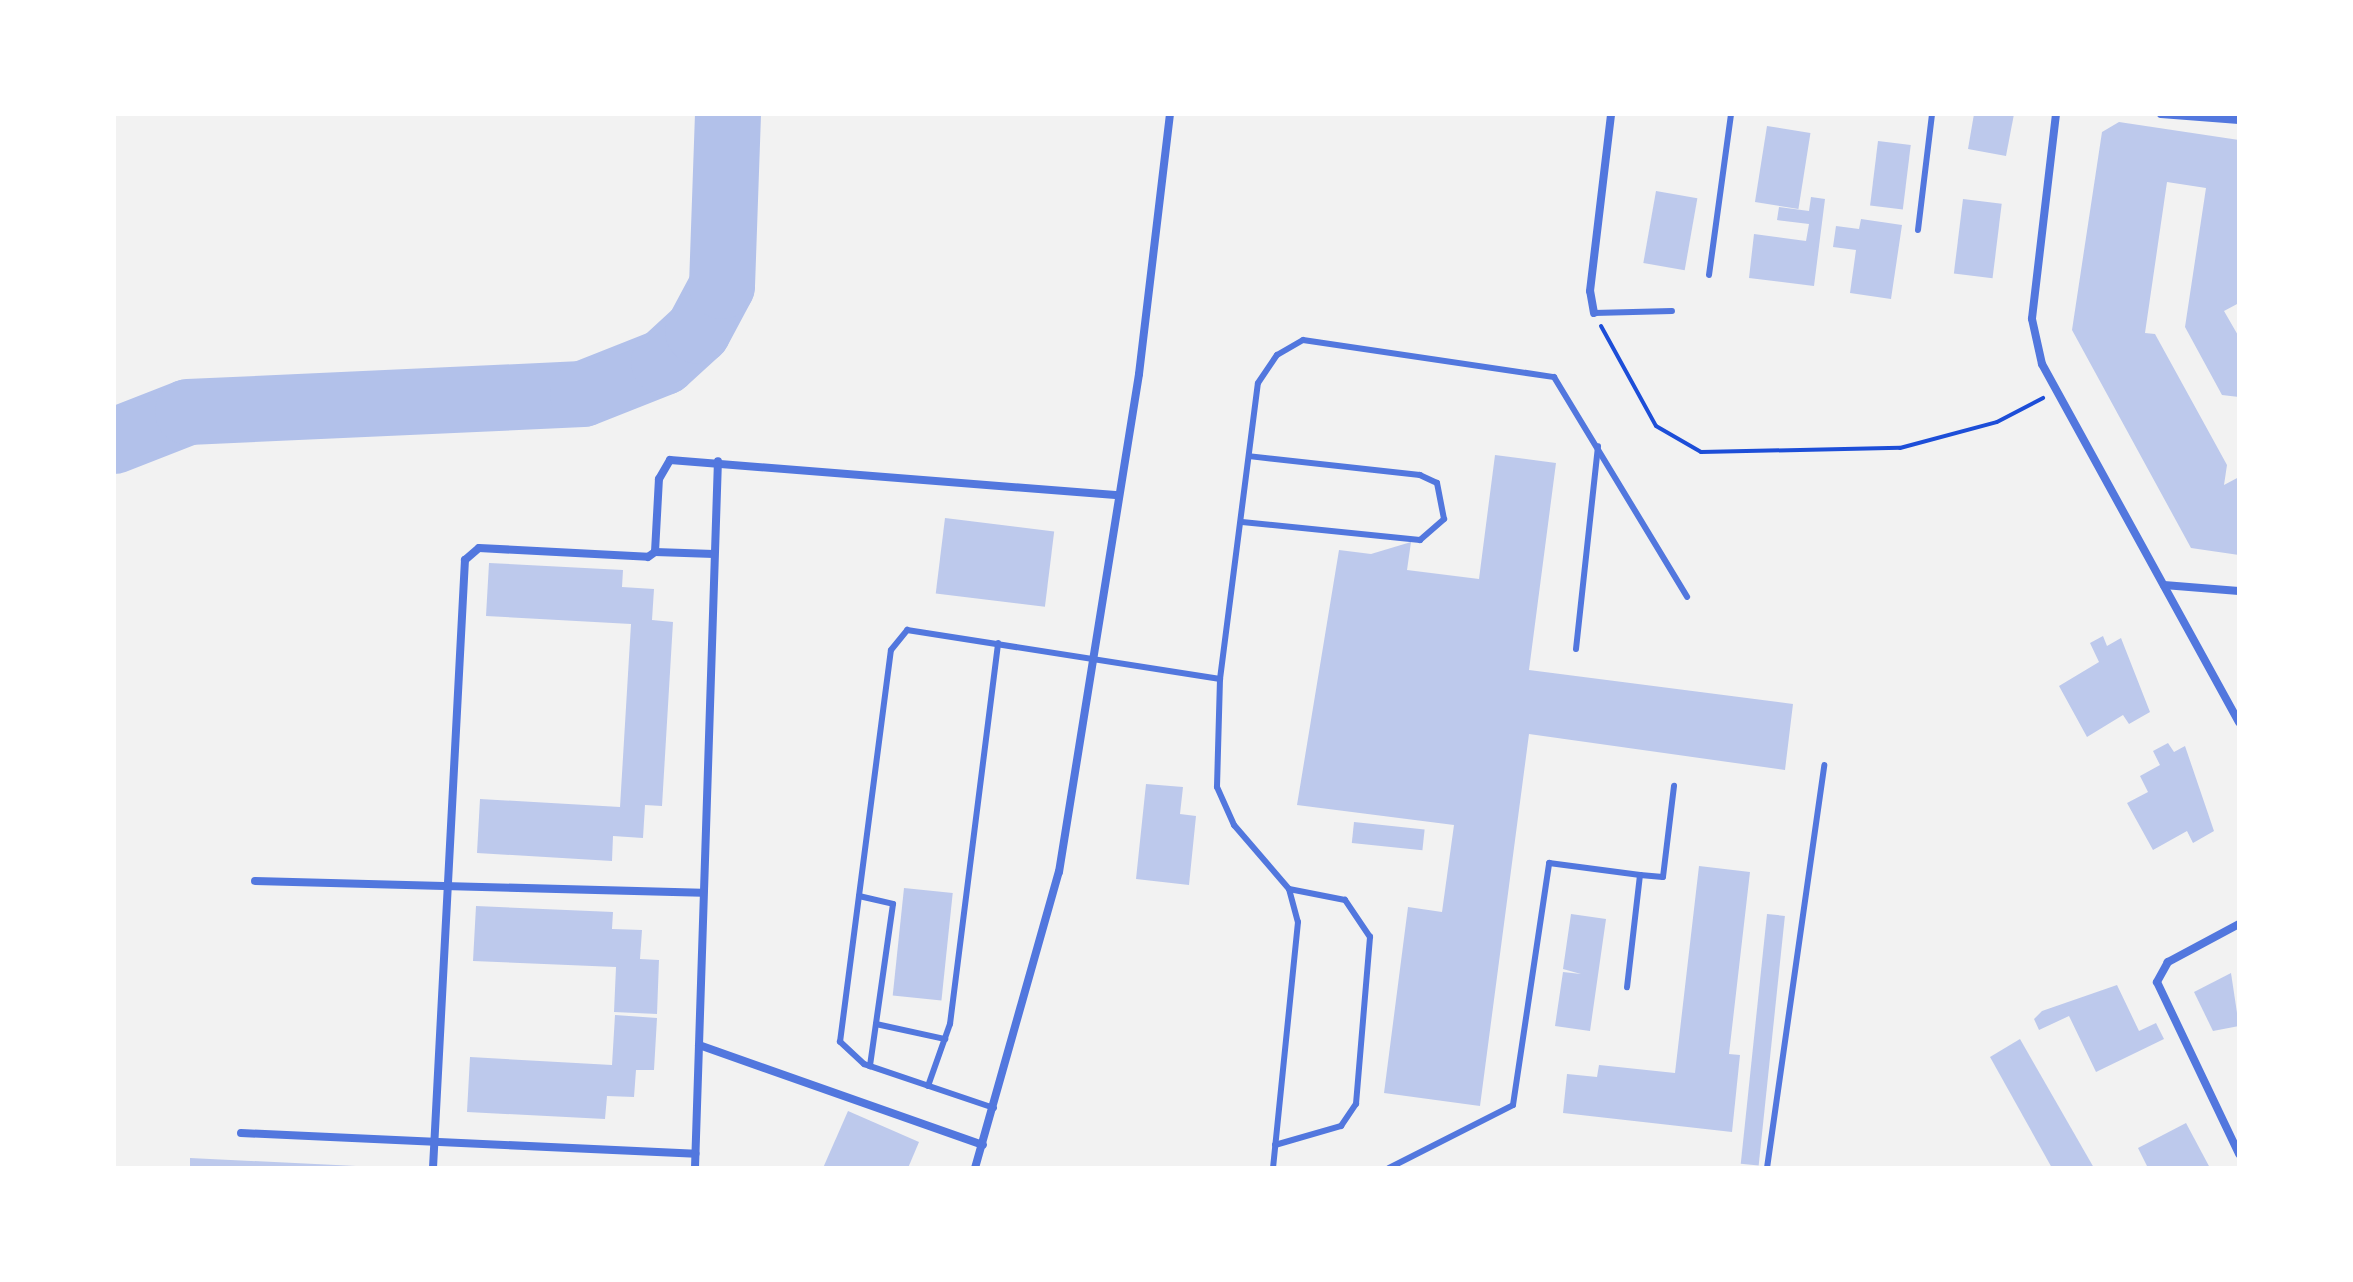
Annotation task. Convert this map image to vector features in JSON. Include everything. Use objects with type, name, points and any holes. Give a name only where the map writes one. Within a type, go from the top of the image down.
[{"type":"street","points":[[975,1168],[1059,872],[1097,659],[1170,114]]},
{"type":"street","points":[[1594,313],[1590,291],[1611,114]]},
{"type":"street","points":[[2056,114],[2032,319],[2056,392],[2239,723]]},
{"type":"street","points":[[2161,114],[2239,120]]},
{"type":"street","points":[[655,552],[663,465],[718,461],[1119,495]]},
{"type":"street","points":[[695,1168],[718,461]]},
{"type":"street","points":[[433,1168],[465,560],[479,548],[634,558],[655,552],[714,554]]},
{"type":"street","points":[[2164,585],[2239,591]]},
{"type":"street","points":[[255,881],[449,883],[702,893]]},
{"type":"street","points":[[2239,924],[2168,962],[2157,982],[2239,1154]]},
{"type":"street","points":[[699,1045],[983,1145]]},
{"type":"street","points":[[241,1133],[696,1154]]},
{"type":"lane","points":[[1709,275],[1731,114]]},
{"type":"lane","points":[[1918,230],[1932,114]]},
{"type":"lane","points":[[1594,313],[1672,311]]},
{"type":"lane","points":[[1273,1168],[1298,940],[1289,889],[1234,825],[1217,787],[1220,679],[1249,456],[1265,366],[1303,340],[1554,377],[1687,597]]},
{"type":"lane","points":[[1576,649],[1598,446]]},
{"type":"lane","points":[[1242,522],[1420,540],[1444,519],[1437,483],[1420,475],[1249,456]]},
{"type":"lane","points":[[994,1108],[870,1066],[840,1042],[894,639],[907,630],[1220,679]]},
{"type":"lane","points":[[928,1086],[945,1039],[998,643]]},
{"type":"lane","points":[[1767,1168],[1824,765]]},
{"type":"lane","points":[[1389,1168],[1513,1105],[1549,863],[1663,877],[1674,786]]},
{"type":"lane","points":[[1627,987],[1640,875]]},
{"type":"lane","points":[[1275,1145],[1341,1126],[1356,1104],[1370,937],[1345,900],[1289,889]]},
{"type":"lane","points":[[859,896],[893,904],[870,1066]]},
{"type":"lane","points":[[876,1024],[945,1039]]},
{"type":"path","points":[[1594,313],[1656,426],[1701,452],[1763,457],[1900,448],[1997,422],[2056,392]]},
{"type":"building","points":[[1974,114],[2014,114],[2006,156],[1968,149]]},
{"type":"building","points":[[2119,122],[2239,140],[2239,303],[2224,311],[2239,337],[2239,397],[2222,395],[2185,327],[2206,188],[2167,182],[2145,333],[2155,334],[2227,465],[2224,485],[2239,477],[2239,555],[2191,548],[2072,330],[2102,132]]},
{"type":"building","points":[[1767,126],[1810,133],[1798,209],[1755,202]]},
{"type":"building","points":[[1878,141],[1911,145],[1903,210],[1870,206]]},
{"type":"building","points":[[1656,191],[1697,198],[1685,270],[1643,263]]},
{"type":"building","points":[[1811,197],[1825,199],[1814,286],[1749,278],[1754,234],[1806,241],[1809,224],[1777,220],[1779,207],[1809,211]]},
{"type":"building","points":[[1963,199],[2002,204],[1993,278],[1954,273]]},
{"type":"building","points":[[1861,219],[1902,225],[1891,299],[1850,293],[1856,250],[1833,247],[1836,226],[1859,229]]},
{"type":"building","points":[[1495,455],[1556,463],[1529,670],[1793,704],[1785,770],[1529,734],[1480,1106],[1384,1093],[1408,907],[1442,912],[1454,825],[1297,805],[1339,550],[1371,554],[1411,542],[1407,570],[1479,579]]},
{"type":"building","points":[[945,518],[1054,531],[1045,607],[936,593]]},
{"type":"building","points":[[489,563],[623,570],[622,587],[654,589],[652,620],[673,622],[662,806],[645,805],[643,838],[613,836],[612,861],[477,853],[480,799],[620,807],[631,624],[486,616]]},
{"type":"building","points":[[2103,636],[2107,646],[2121,638],[2150,712],[2129,724],[2123,715],[2087,737],[2059,686],[2099,662],[2090,643]]},
{"type":"building","points":[[2168,743],[2174,752],[2185,746],[2214,831],[2193,843],[2187,831],[2153,850],[2127,803],[2148,792],[2140,776],[2160,765],[2153,751]]},
{"type":"building","points":[[1146,784],[1183,787],[1180,814],[1196,816],[1189,885],[1136,879]]},
{"type":"building","points":[[1354,822],[1425,829],[1422,850],[1352,843]]},
{"type":"building","points":[[1699,866],[1750,872],[1729,1054],[1740,1055],[1732,1132],[1563,1113],[1567,1074],[1597,1077],[1599,1065],[1675,1073]]},
{"type":"building","points":[[904,888],[953,893],[941,1001],[893,995]]},
{"type":"building","points":[[476,906],[613,912],[612,929],[642,930],[640,959],[659,960],[657,1014],[614,1012],[616,967],[473,961]]},
{"type":"building","points":[[1571,914],[1606,919],[1590,1031],[1555,1026],[1563,972],[1581,974],[1563,969]]},
{"type":"building","points":[[1767,914],[1785,916],[1759,1166],[1741,1164]]},
{"type":"building","points":[[2231,973],[2239,1026],[2213,1031],[2194,992]]},
{"type":"building","points":[[2117,985],[2139,1031],[2156,1023],[2164,1039],[2096,1072],[2069,1016],[2039,1030],[2034,1019],[2042,1011]]},
{"type":"building","points":[[615,1015],[657,1018],[654,1070],[636,1070],[634,1097],[607,1096],[605,1119],[467,1112],[470,1057],[612,1065]]},
{"type":"building","points":[[2020,1039],[2094,1168],[2052,1168],[1990,1057]]},
{"type":"building","points":[[848,1111],[919,1142],[908,1168],[823,1168]]},
{"type":"building","points":[[2186,1123],[2210,1168],[2148,1168],[2138,1148]]},
{"type":"building","points":[[190,1158],[356,1166],[356,1168],[190,1168]]},
{"type":"taxiway","points":[[114,441],[188,412],[583,394],[664,362],[698,331],[722,286],[728,114]]}]
